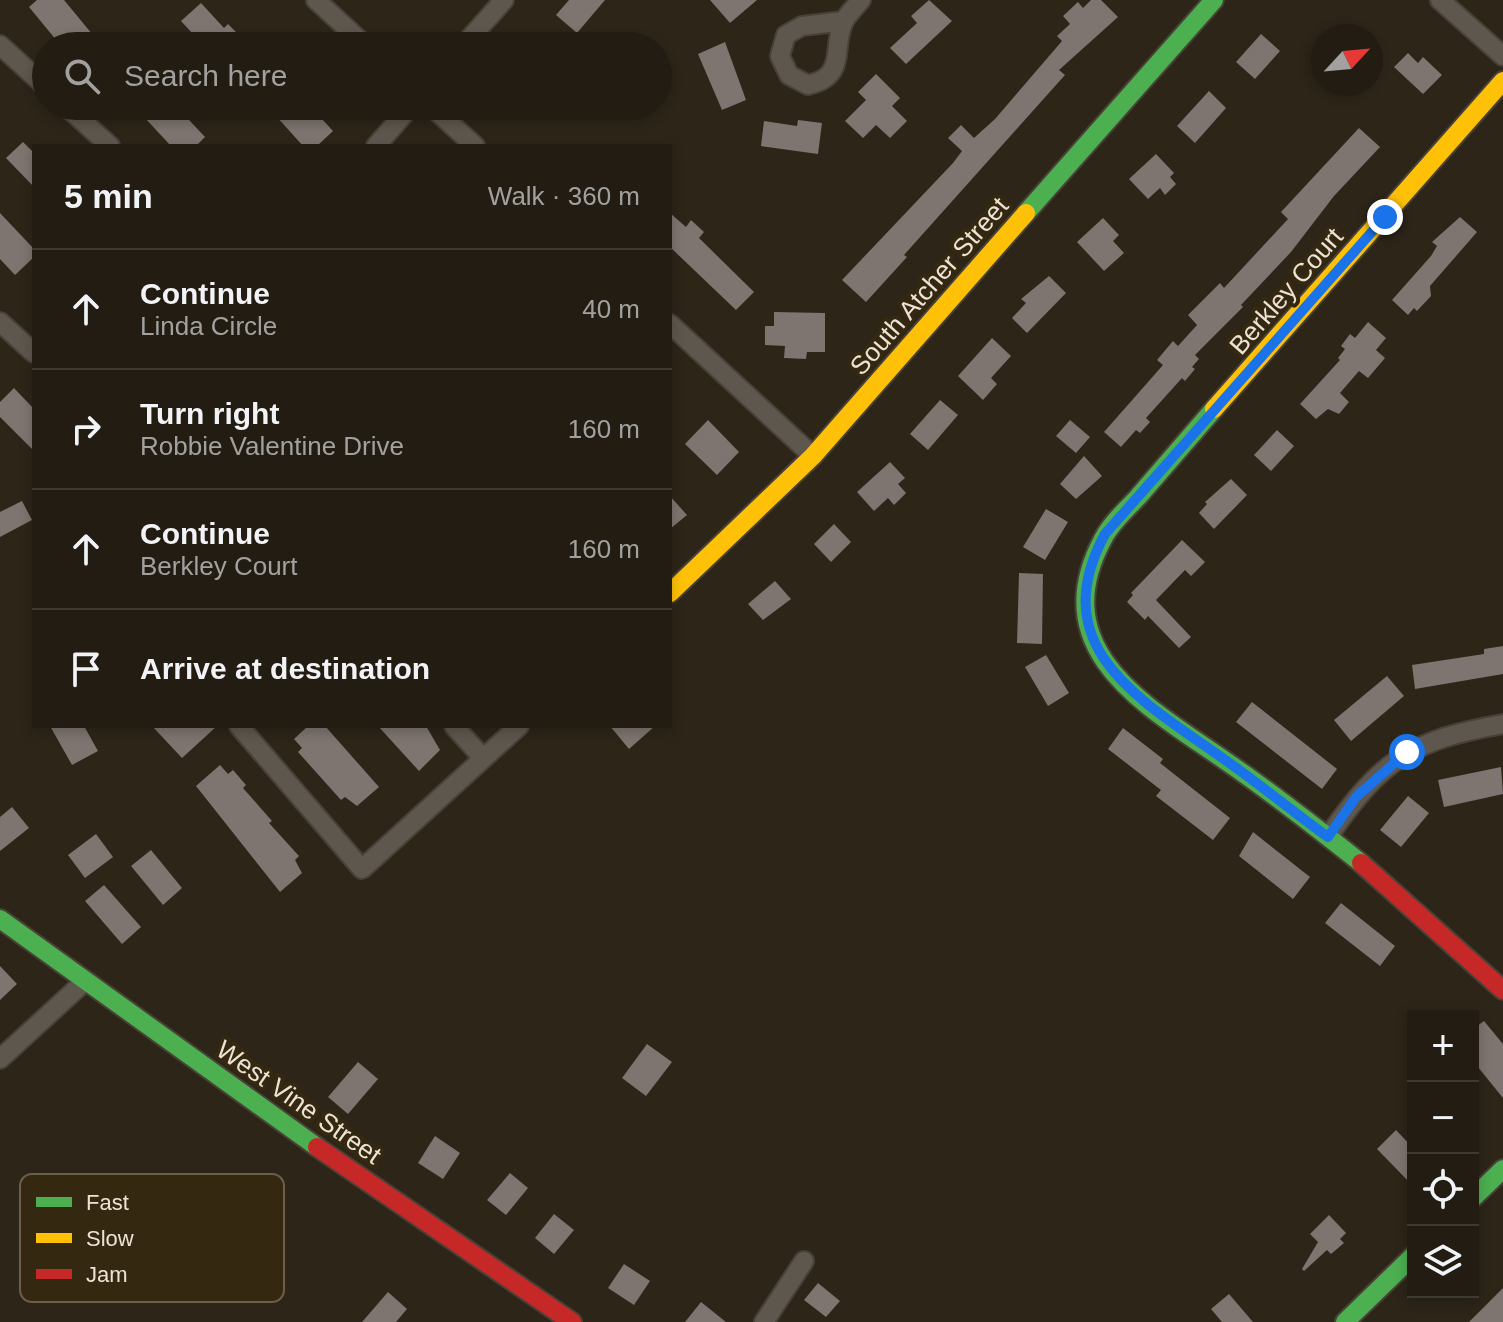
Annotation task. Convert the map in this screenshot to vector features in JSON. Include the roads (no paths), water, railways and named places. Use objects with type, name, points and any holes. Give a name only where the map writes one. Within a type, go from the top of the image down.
[{"type":"street","points":[[316,0],[351,32]]},
{"type":"street","points":[[475,32],[504,0]]},
{"type":"street","points":[[844,21],[861,0]]},
{"type":"street","name":"South Atcher Street","points":[[672,591],[813,456],[1214,0]]},
{"type":"street","points":[[1440,0],[1503,56]]},
{"type":"street","points":[[0,45],[32,74]]},
{"type":"street","name":"Berkley Court","points":[[1503,81],[1105,534],[1091,563],[1084,597],[1090,636],[1112,673],[1128,689],[1328,837],[1448,935],[1503,990]]},
{"type":"street","points":[[81,120],[108,144]]},
{"type":"street","points":[[378,144],[399,120]]},
{"type":"street","points":[[446,120],[473,144]]},
{"type":"street","points":[[672,326],[813,456]]},
{"type":"street","points":[[4,334],[32,352]]},
{"type":"street","points":[[1328,837],[1356,797],[1407,752],[1442,736],[1503,724]]},
{"type":"street","points":[[241,728],[362,869],[517,728]]},
{"type":"street","points":[[456,728],[483,758]]},
{"type":"street","name":"West Vine Street","points":[[0,919],[413,1215],[490,1263],[572,1322]]},
{"type":"street","points":[[0,1059],[84,982]]},
{"type":"street","points":[[1479,1192],[1503,1169]]},
{"type":"street","points":[[764,1322],[804,1261]]},
{"type":"street","points":[[1345,1322],[1407,1262]]}]
